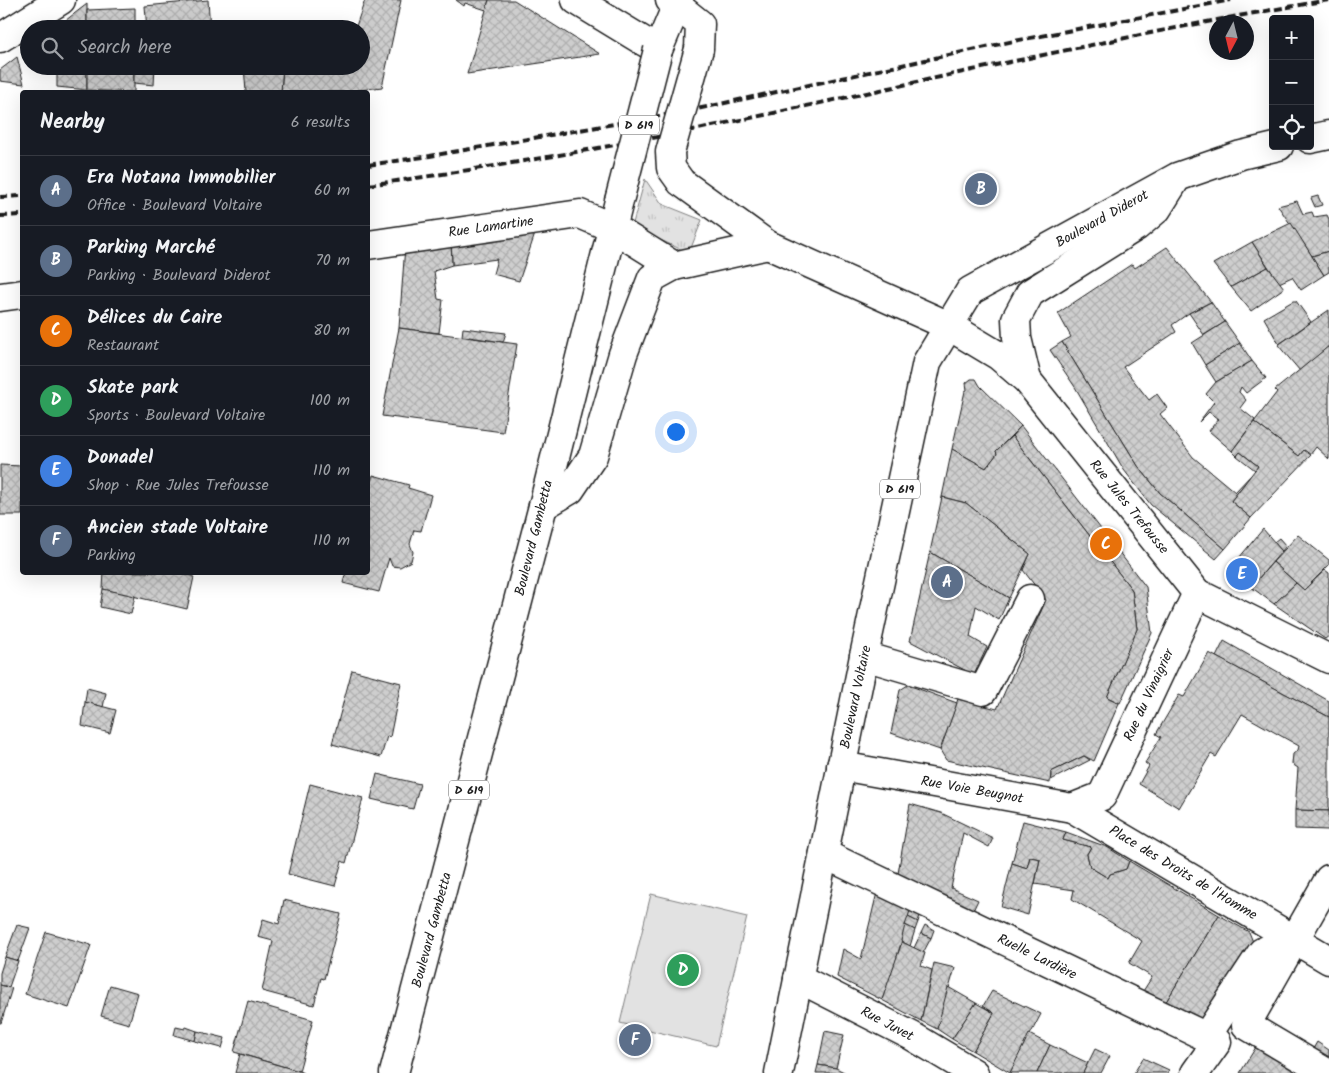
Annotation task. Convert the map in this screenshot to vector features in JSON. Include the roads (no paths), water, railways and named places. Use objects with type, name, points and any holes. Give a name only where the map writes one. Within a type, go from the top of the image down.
[{"type":"street","points":[[29,20],[62,0]]},
{"type":"street","points":[[576,0],[658,50]]},
{"type":"street","name":"Boulevard Gambetta","points":[[394,1073],[543,506],[658,50],[675,1]]},
{"type":"street","name":"Rue Jules Trefousse","points":[[675,1],[700,24],[699,49],[670,152],[671,168],[681,182],[768,245],[949,326],[999,356],[1027,380],[1197,593],[1329,659]]},
{"type":"street","points":[[0,38],[20,26]]},
{"type":"street","points":[[1314,138],[1329,135]]},
{"type":"street","name":"Boulevard Diderot","points":[[949,326],[970,291],[1177,177],[1241,155],[1269,148]]},
{"type":"street","points":[[1027,380],[1016,338],[1016,319],[1030,293],[1137,226],[1157,209],[1177,177]]},
{"type":"street","name":"Rue Lamartine","points":[[370,245],[580,214],[613,228],[674,266]]},
{"type":"street","points":[[543,506],[570,490],[593,456],[623,354],[652,278],[674,266],[768,245]]},
{"type":"street","points":[[0,297],[20,294]]},
{"type":"street","name":"Boulevard Voltaire","points":[[779,1073],[841,766],[927,362],[949,326]]},
{"type":"street","name":"Rue du Vinaigrier","points":[[1072,808],[1102,796],[1197,593]]},
{"type":"street","points":[[864,656],[983,690],[1030,599]]},
{"type":"street","name":"Rue Voie Beugnot","points":[[841,766],[1072,808]]},
{"type":"street","name":"Place des Droits de l'Homme","points":[[1072,808],[1329,960]]},
{"type":"street","name":"Ruelle Lardière","points":[[824,854],[1206,1037]]},
{"type":"street","points":[[1326,1073],[1246,1025],[1329,879]]},
{"type":"street","points":[[1195,1073],[1217,1042],[1206,1037],[1262,952],[1294,939]]},
{"type":"street","name":"Rue Juvet","points":[[798,978],[912,1036],[974,1073]]},
{"type":"railway","points":[[370,165],[683,112],[1014,41],[1231,0]]},
{"type":"railway","points":[[370,185],[648,139],[1168,29],[1329,0]]},
{"type":"railway","points":[[0,197],[20,196]]},
{"type":"railway","points":[[0,216],[20,215]]},
{"type":"place","name":"Parking Marché","points":[[981,189]]},
{"type":"place","name":"Délices du Caire","points":[[1106,544]]},
{"type":"place","name":"Donadel","points":[[1242,574]]},
{"type":"place","name":"Era Notana Immobilier","points":[[947,582]]},
{"type":"place","name":"Skate park","points":[[683,970]]},
{"type":"place","name":"Ancien stade Voltaire","points":[[635,1040]]}]
